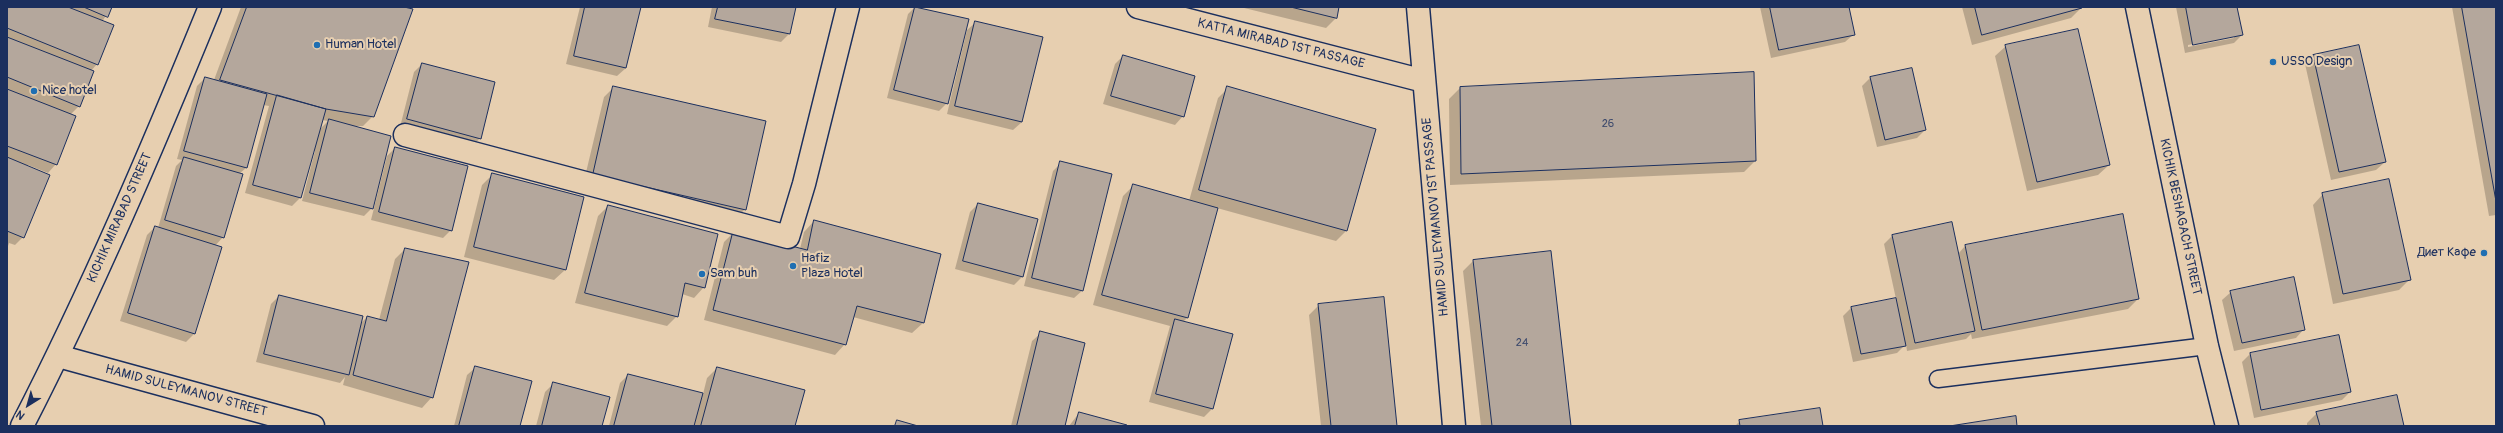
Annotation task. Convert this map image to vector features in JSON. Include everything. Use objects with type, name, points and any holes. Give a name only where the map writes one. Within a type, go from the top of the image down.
[{"type":"street","name":"KICHIK MIRABAD STREET","points":[[22,426],[58,356],[157,137],[210,7]]},
{"type":"street","points":[[405,135],[788,237],[804,184],[848,7]]},
{"type":"street","name":"KATTA MIRABAD 1ST PASSAGE","points":[[1138,7],[1424,81]]},
{"type":"street","name":"HAMID SULEYMANOV 1ST PASSAGE","points":[[1418,7],[1454,426]]},
{"type":"street","name":"KICHIK BESHAGACH STREET","points":[[2137,7],[2207,346],[2227,426]]},
{"type":"street","name":"HAMID SULEYMANOV STREET","points":[[58,356],[313,426]]},
{"type":"lane","points":[[1938,379],[2207,346]]},
{"type":"building","points":[[8,7],[68,7],[114,25],[98,65],[7,28]]},
{"type":"building","points":[[84,7],[112,7],[108,17]]},
{"type":"building","name":"Human Hotel","points":[[247,7],[404,7],[413,9],[374,117],[326,109],[220,80]]},
{"type":"building","points":[[585,7],[641,7],[626,68],[574,56]]},
{"type":"building","points":[[718,7],[796,7],[790,34],[715,19]]},
{"type":"building","points":[[915,7],[969,19],[948,104],[894,90]]},
{"type":"building","points":[[1291,7],[1339,7],[1337,18]]},
{"type":"building","points":[[1770,7],[1849,7],[1855,35],[1779,50]]},
{"type":"building","points":[[1975,7],[2082,7],[2082,8],[1982,35]]},
{"type":"building","points":[[2186,7],[2237,7],[2243,35],[2193,45]]},
{"type":"building","points":[[2462,7],[2496,7],[2496,201]]},
{"type":"building","points":[[975,21],[1043,37],[1022,122],[955,106]]},
{"type":"building","points":[[2078,29],[2110,165],[2037,182],[2005,45]]},
{"type":"building","points":[[7,37],[94,71],[80,107],[7,77]]},
{"type":"building","points":[[2359,45],[2386,162],[2339,172],[2313,55]]},
{"type":"building","points":[[1123,55],[1195,76],[1184,117],[1111,96]]},
{"type":"building","points":[[422,63],[495,82],[481,139],[407,119]]},
{"type":"building","points":[[1912,68],[1926,130],[1885,140],[1870,77]]},
{"type":"building","points":[[1754,72],[1756,161],[1461,174],[1460,87]]},
{"type":"building","points":[[205,77],[267,94],[247,168],[184,151]]},
{"type":"building","points":[[613,86],[766,121],[746,210],[593,175]]},
{"type":"building","points":[[1227,86],[1376,129],[1347,231],[1199,190]]},
{"type":"building","points":[[7,89],[76,116],[57,165],[7,146]]},
{"type":"building","points":[[277,95],[326,109],[301,198],[253,185]]},
{"type":"building","points":[[329,119],[391,136],[373,209],[310,193]]},
{"type":"building","points":[[395,147],[468,166],[452,231],[379,212]]},
{"type":"building","points":[[7,157],[50,175],[24,238],[7,231]]},
{"type":"building","points":[[184,157],[243,174],[224,238],[165,220]]},
{"type":"building","points":[[1060,161],[1112,174],[1083,291],[1032,278]]},
{"type":"building","points":[[492,173],[584,197],[566,270],[474,247]]},
{"type":"building","points":[[2389,179],[2411,280],[2343,294],[2322,193]]},
{"type":"building","points":[[1133,184],[1218,208],[1188,318],[1102,295]]},
{"type":"building","points":[[978,203],[1038,219],[1023,277],[963,261]]},
{"type":"building","points":[[608,205],[718,234],[705,288],[685,283],[678,317],[585,293]]},
{"type":"building","points":[[2123,214],[2139,299],[1982,330],[1965,245]]},
{"type":"building","points":[[814,220],[941,254],[924,323],[857,306],[846,345],[713,310],[733,231],[807,250]]},
{"type":"building","points":[[1952,222],[1975,331],[1915,343],[1892,235]]},
{"type":"building","points":[[155,226],[222,247],[195,334],[128,313]]},
{"type":"building","points":[[405,248],[469,262],[433,398],[353,375],[367,316],[386,321]]},
{"type":"building","points":[[1551,251],[1571,426],[1492,426],[1473,260]]},
{"type":"building","points":[[2294,277],[2305,330],[2242,343],[2230,291]]},
{"type":"building","points":[[279,295],[363,316],[349,375],[264,354]]},
{"type":"building","points":[[1384,297],[1397,426],[1331,426],[1318,304]]},
{"type":"building","points":[[1896,298],[1906,346],[1861,354],[1851,307]]},
{"type":"building","points":[[1175,319],[1233,334],[1213,409],[1156,394]]},
{"type":"building","points":[[1040,331],[1085,343],[1065,426],[1017,426]]},
{"type":"building","points":[[2339,335],[2351,392],[2261,410],[2250,353]]},
{"type":"building","points":[[475,366],[532,381],[520,426],[459,426]]},
{"type":"building","points":[[717,367],[805,390],[795,426],[701,426]]},
{"type":"building","points":[[628,374],[703,393],[694,426],[614,426]]},
{"type":"building","points":[[553,382],[610,397],[602,426],[542,426]]},
{"type":"building","points":[[2397,395],[2404,426],[2320,426],[2316,412]]},
{"type":"building","points":[[1820,408],[1823,426],[1740,426],[1739,420]]},
{"type":"building","points":[[1079,412],[1127,425],[1127,426],[1075,426]]},
{"type":"building","points":[[2016,416],[2017,426],[1950,426]]},
{"type":"building","points":[[897,420],[918,426],[895,426]]},
{"type":"place","name":"Human Hotel","points":[[317,45]]},
{"type":"place","name":"USSO Design","points":[[2273,62]]},
{"type":"place","name":"Nice hotel","points":[[34,91]]},
{"type":"place","name":"Диет Кафе","points":[[2484,253]]},
{"type":"place","name":"Hafiz Plaza Hotel","points":[[793,266]]},
{"type":"place","name":"Sam buh","points":[[702,274]]}]
